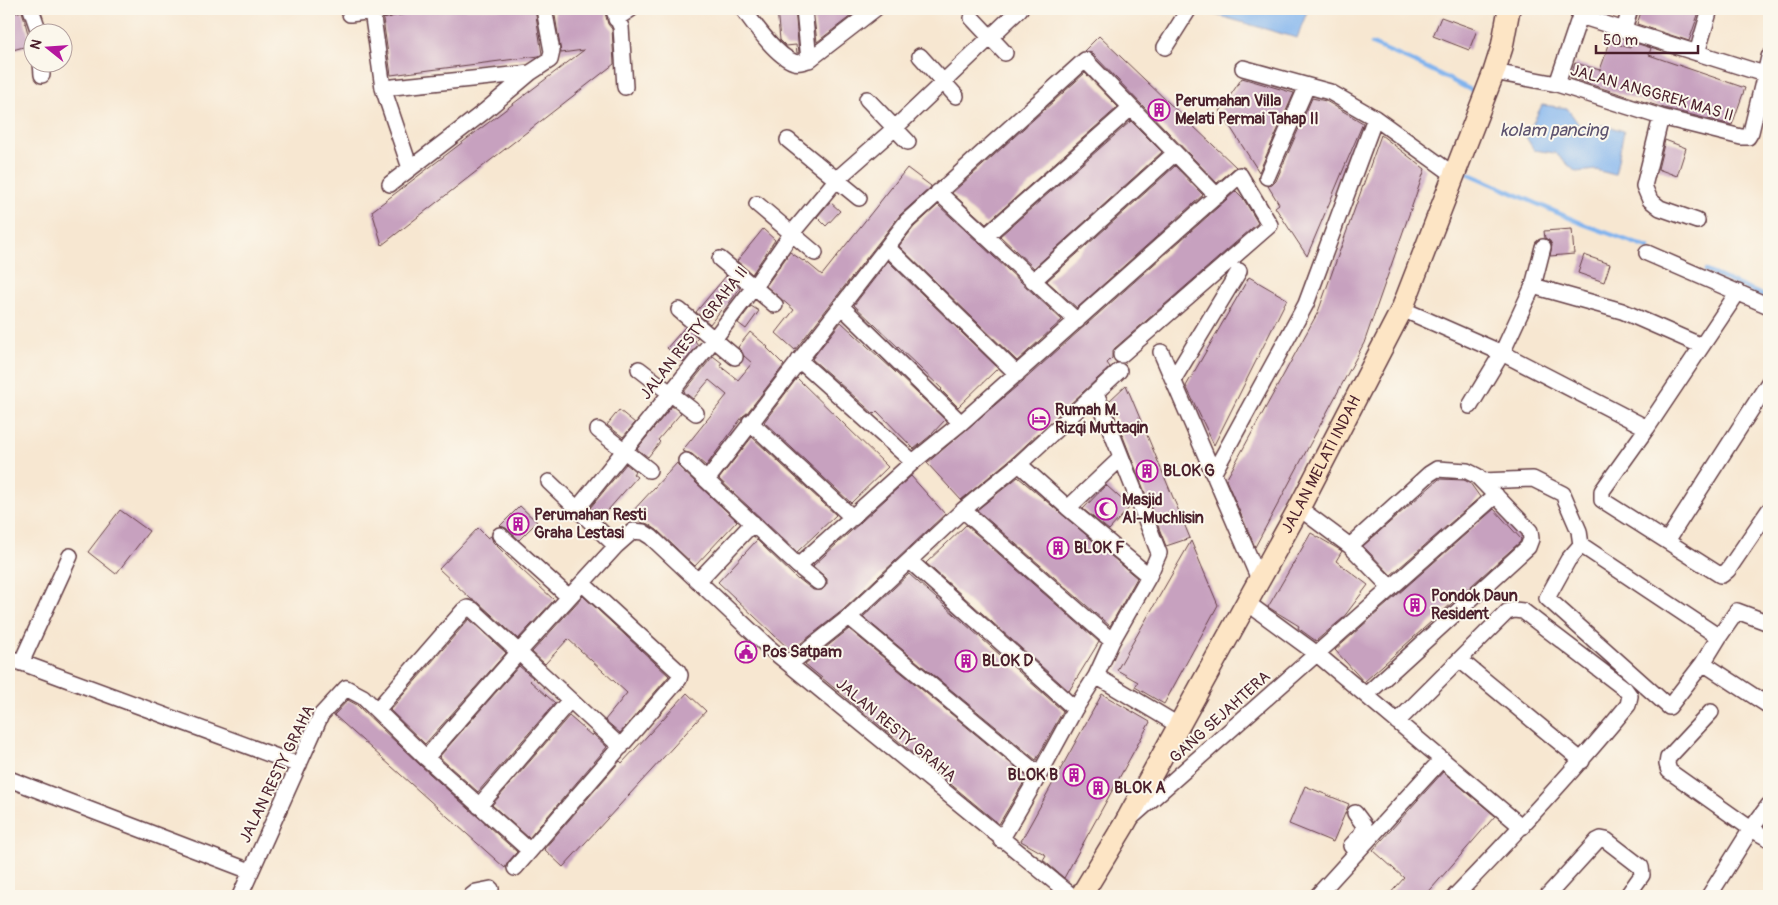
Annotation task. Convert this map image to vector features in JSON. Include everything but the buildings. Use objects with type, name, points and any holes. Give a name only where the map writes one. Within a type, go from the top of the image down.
[{"type":"main road","name":"JALAN MELATI INDAH","points":[[1082,896],[1124,825],[1298,508],[1402,310],[1494,72],[1502,47],[1509,9]]},
{"type":"street","points":[[31,9],[36,22]]},
{"type":"street","points":[[350,14],[388,9]]},
{"type":"street","points":[[390,184],[551,58],[552,51],[544,9]]},
{"type":"street","points":[[625,87],[622,34],[615,14],[631,9]]},
{"type":"street","points":[[743,9],[769,43],[793,62],[809,60],[873,10]]},
{"type":"street","points":[[804,9],[809,60]]},
{"type":"street","name":"JALAN RESTY GRAHA II","points":[[578,508],[714,339],[792,233],[838,179],[895,128],[1020,9]]},
{"type":"street","points":[[1165,47],[1189,9]]},
{"type":"street","points":[[1624,30],[1630,9]]},
{"type":"street","points":[[1697,53],[1710,9]]},
{"type":"street","points":[[372,11],[383,88],[410,168]]},
{"type":"street","points":[[1557,84],[1580,16],[1764,74]]},
{"type":"street","points":[[972,18],[1004,52]]},
{"type":"street","points":[[920,56],[956,96]]},
{"type":"street","name":"JALAN ANGGREK MAS II","points":[[1494,72],[1557,84],[1661,117],[1741,137],[1748,137],[1751,132],[1769,57]]},
{"type":"street","points":[[707,480],[907,221],[1085,60],[1216,196]]},
{"type":"street","points":[[1243,68],[1330,92],[1375,118],[1454,176]]},
{"type":"street","points":[[383,88],[530,73]]},
{"type":"street","points":[[1268,177],[1307,86]]},
{"type":"street","points":[[867,99],[908,142]]},
{"type":"street","points":[[986,236],[1132,108]]},
{"type":"street","points":[[1661,117],[1644,186],[1650,200],[1660,208],[1697,221]]},
{"type":"street","points":[[1213,474],[1306,304],[1375,118]]},
{"type":"street","points":[[788,140],[859,198]]},
{"type":"street","points":[[1033,281],[1175,153]]},
{"type":"street","points":[[798,566],[912,462],[961,423],[1017,374],[1240,175],[1270,225],[1120,355]]},
{"type":"street","points":[[938,192],[1077,321]]},
{"type":"street","points":[[757,204],[815,252]]},
{"type":"street","points":[[886,247],[1017,374]]},
{"type":"street","points":[[1470,406],[1502,353],[1533,286],[1543,247]]},
{"type":"street","points":[[1647,253],[1769,306]]},
{"type":"street","points":[[720,259],[774,305]]},
{"type":"street","points":[[1173,380],[1239,271]]},
{"type":"street","points":[[1533,286],[1622,311],[1702,346]]},
{"type":"street","points":[[1738,292],[1647,428],[1602,491],[1602,500],[1722,575],[1728,570],[1769,510]]},
{"type":"street","points":[[841,306],[961,423]]},
{"type":"street","points":[[679,310],[735,357]]},
{"type":"street","points":[[1402,310],[1502,353],[1647,428]]},
{"type":"street","points":[[1161,352],[1259,579]]},
{"type":"street","points":[[799,360],[912,462]]},
{"type":"street","points":[[639,369],[696,412]]},
{"type":"street","points":[[790,664],[848,617],[963,510],[1019,464],[1119,372]]},
{"type":"street","points":[[1667,542],[1769,382]]},
{"type":"street","points":[[1001,840],[1075,709],[1096,676],[1112,642],[1149,576],[1159,553],[1096,392]]},
{"type":"street","points":[[750,422],[852,518]]},
{"type":"street","points":[[598,430],[649,470]]},
{"type":"street","points":[[1068,508],[1121,458]]},
{"type":"street","points":[[686,461],[798,566],[818,582]]},
{"type":"street","points":[[1019,464],[1149,576]]},
{"type":"street","points":[[1350,546],[1421,480],[1437,469],[1467,471],[1482,481],[1530,531],[1531,539],[1528,547],[1366,695]]},
{"type":"street","points":[[1482,481],[1533,480],[1563,494],[1579,531],[1582,545],[1719,637]]},
{"type":"street","points":[[426,758],[518,653],[616,546],[549,482]]},
{"type":"street","name":"GANG SEJAHTERA","points":[[1124,825],[1496,495]]},
{"type":"street","points":[[1298,508],[1350,546],[1391,588]]},
{"type":"street","points":[[963,510],[1112,642]]},
{"type":"street","points":[[698,581],[753,523]]},
{"type":"street","name":"JALAN RESTY GRAHA","points":[[616,546],[633,531],[643,532],[651,536],[767,646],[1001,840],[1072,896]]},
{"type":"street","points":[[500,535],[569,597]]},
{"type":"street","points":[[1582,545],[1568,560],[1546,598],[1669,707],[1703,662],[1737,611],[1769,624]]},
{"type":"street","points":[[70,556],[15,661],[299,766]]},
{"type":"street","points":[[910,560],[1075,709]]},
{"type":"street","points":[[515,868],[621,747],[679,679],[680,675],[582,583]]},
{"type":"street","points":[[1246,602],[1317,654],[1522,827]]},
{"type":"street","points":[[377,710],[464,610],[468,608],[473,610],[621,747]]},
{"type":"street","points":[[1397,722],[1507,612],[1514,610],[1523,611],[1624,689],[1630,696],[1628,705],[1582,762],[1522,827],[1454,896]]},
{"type":"street","points":[[848,617],[1039,775]]},
{"type":"street","points":[[1460,660],[1582,762]]},
{"type":"street","points":[[1703,662],[1769,706]]},
{"type":"street","points":[[1096,676],[1178,725]]},
{"type":"street","name":"JALAN RESTY GRAHA","points":[[240,896],[322,715],[344,688],[352,690],[377,710],[426,758],[530,851]]},
{"type":"street","points":[[479,806],[570,700]]},
{"type":"street","points":[[1711,712],[1668,758],[1669,771],[1751,829],[1769,839]]},
{"type":"street","points":[[1317,896],[1442,759]]},
{"type":"street","points":[[9,778],[250,871]]},
{"type":"street","points":[[1709,896],[1751,829],[1769,805]]},
{"type":"street","points":[[1304,896],[1361,835],[1364,825],[1354,813]]},
{"type":"street","points":[[1547,896],[1597,841],[1601,839],[1606,840],[1641,867],[1642,875],[1627,896]]},
{"type":"street","points":[[471,896],[476,892],[491,889]]},
{"type":"water","points":[[1215,9],[1308,9],[1297,38],[1213,14]]},
{"type":"water","name":"kolam pancing","points":[[1542,105],[1567,108],[1582,129],[1603,125],[1624,131],[1615,175],[1596,170],[1576,172],[1555,153],[1534,150],[1526,137]]},
{"type":"waterway","points":[[1372,44],[1423,66],[1471,90]]},
{"type":"waterway","points":[[1463,171],[1583,224],[1648,248]]},
{"type":"waterway","points":[[1706,271],[1769,298]]},
{"type":"place","name":"Perumahan Villa Melati Permai Tahap II","points":[[1159,110]]},
{"type":"place","name":"Rumah M. Rizqi Muttaqin","points":[[1039,419]]},
{"type":"place","name":"BLOK G","points":[[1147,471]]},
{"type":"place","name":"Masjid Al-Muchlisin","points":[[1106,509]]},
{"type":"place","name":"Perumahan Resti Graha Lestasi","points":[[518,524]]},
{"type":"place","name":"BLOK F","points":[[1058,548]]},
{"type":"place","name":"Pondok Daun Resident","points":[[1415,605]]},
{"type":"place","name":"Pos Satpam","points":[[746,652]]},
{"type":"place","name":"BLOK D","points":[[966,661]]},
{"type":"place","name":"BLOK B","points":[[1074,775]]},
{"type":"place","name":"BLOK A","points":[[1098,788]]}]
